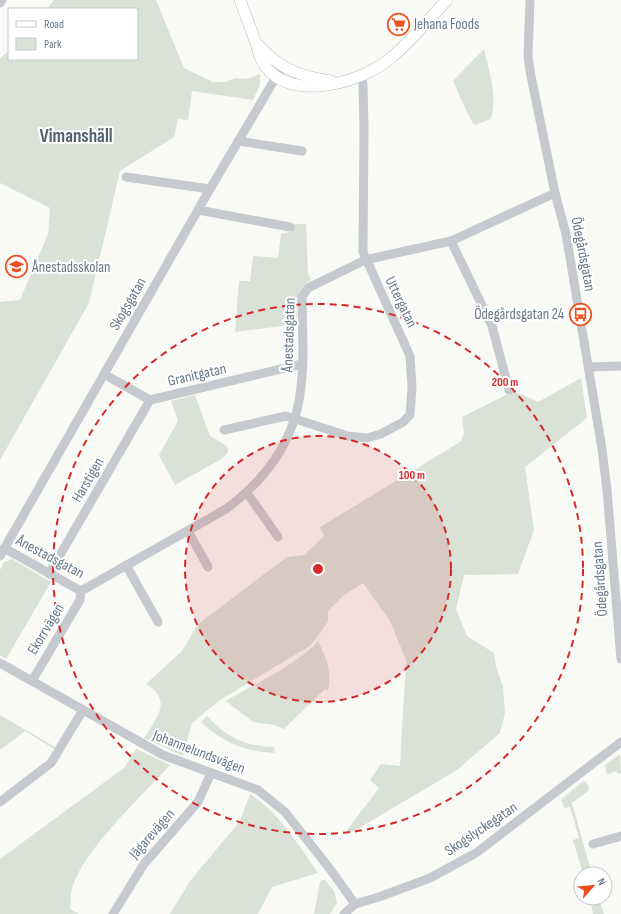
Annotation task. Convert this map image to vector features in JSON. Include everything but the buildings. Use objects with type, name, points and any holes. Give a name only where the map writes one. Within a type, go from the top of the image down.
[{"type":"main road","points":[[240,0],[264,65],[276,77],[291,84],[306,87],[318,87],[361,76],[392,58],[447,0]]},
{"type":"main road","points":[[255,42],[282,67],[299,74],[339,82]]},
{"type":"street","name":"Ödegårdsgatan","points":[[530,0],[528,57],[555,193],[566,234],[589,367],[607,485],[621,659]]},
{"type":"street","name":"Skogsgatan","points":[[2,552],[210,189],[282,67]]},
{"type":"street","name":"Uttergatan","points":[[294,418],[348,436],[367,438],[381,434],[403,422],[410,415],[412,387],[411,365],[408,350],[365,260],[363,252],[364,122],[363,84],[361,76]]},
{"type":"street","points":[[238,141],[302,151]]},
{"type":"street","points":[[126,177],[210,189]]},
{"type":"street","name":"Ånestadsgatan","points":[[2,552],[81,591],[226,509],[247,493],[274,462],[281,450],[294,418],[300,396],[302,364],[302,297],[304,291],[312,285],[365,260],[451,241],[555,193]]},
{"type":"street","points":[[198,210],[290,226]]},
{"type":"street","points":[[451,241],[489,319],[509,390]]},
{"type":"street","name":"Granitgatan","points":[[150,400],[302,364]]},
{"type":"street","points":[[589,367],[621,366]]},
{"type":"street","points":[[104,374],[150,400]]},
{"type":"street","name":"Harstigen","points":[[49,574],[150,400]]},
{"type":"street","points":[[224,430],[281,416],[294,418]]},
{"type":"street","points":[[247,493],[278,537]]},
{"type":"street","points":[[188,531],[208,567]]},
{"type":"street","points":[[126,566],[158,622]]},
{"type":"street","name":"Ekorrvägen","points":[[32,681],[80,600],[81,591]]},
{"type":"street","name":"Johannelundsvägen","points":[[0,663],[163,755],[258,790],[285,812],[330,869],[354,904]]},
{"type":"street","points":[[0,802],[51,763],[83,710]]},
{"type":"street","name":"Skogslyckegatan","points":[[344,914],[354,904],[379,897],[430,878],[476,853],[621,742]]},
{"type":"street","name":"Jägarevägen","points":[[113,914],[144,864],[198,802],[211,772]]},
{"type":"street","points":[[593,844],[621,836]]},
{"type":"green space","points":[[54,0],[156,0],[184,68],[213,82],[226,82],[235,78],[247,79],[260,74],[260,85],[253,100],[192,91],[188,120],[178,119],[174,137],[120,171],[89,303],[0,460],[0,302],[20,300],[48,234],[50,208],[0,183],[0,58],[8,52],[8,60],[138,60],[138,8],[48,8]]},
{"type":"green space","points":[[484,49],[492,84],[494,102],[491,119],[475,125],[467,112],[453,81]]},
{"type":"green space","points":[[294,224],[306,224],[308,272],[311,280],[299,293],[297,305],[297,324],[235,332],[239,281],[250,281],[253,256],[278,258],[281,234],[291,232]]},
{"type":"green space","points":[[581,378],[587,418],[525,467],[534,530],[518,574],[464,575],[456,609],[467,636],[494,653],[496,666],[503,687],[505,713],[500,733],[457,770],[349,834],[347,830],[379,788],[370,780],[381,764],[400,766],[406,660],[390,621],[363,583],[343,596],[328,611],[328,622],[310,646],[220,700],[192,723],[183,756],[144,738],[154,723],[160,710],[161,703],[159,696],[146,684],[182,651],[198,624],[287,557],[304,555],[324,536],[320,527],[460,442],[464,434],[462,417],[514,391],[538,402]]},
{"type":"green space","points":[[195,395],[210,436],[227,446],[228,452],[223,458],[175,485],[159,455],[178,421],[171,401]]},
{"type":"green space","points":[[12,559],[51,582],[6,659],[0,655],[0,570],[4,562]]},
{"type":"green space","points":[[318,641],[328,665],[328,691],[325,689],[284,729],[274,725],[253,722],[226,701],[288,665],[310,649]]},
{"type":"green space","points":[[0,715],[55,747],[54,749],[25,731],[0,750]]},
{"type":"green space","points":[[207,716],[214,724],[229,735],[245,743],[274,747],[275,753],[254,751],[235,745],[217,735],[201,722]]},
{"type":"green space","points":[[136,749],[170,765],[99,842],[77,875],[72,890],[70,909],[79,914],[0,914],[0,859],[124,768]]},
{"type":"green space","points":[[620,754],[621,773],[618,774],[616,771],[607,775],[605,765]]},
{"type":"green space","points":[[584,781],[589,786],[588,791],[572,803],[590,866],[581,866],[573,840],[579,838],[570,807],[564,808],[561,799]]},
{"type":"green space","points":[[250,794],[270,810],[279,820],[318,873],[272,887],[258,914],[170,914],[190,881],[240,821]]},
{"type":"green space","points":[[325,880],[334,891],[337,903],[330,914],[314,914],[320,882]]},
{"type":"green space","points":[[592,906],[602,906],[604,914],[593,914]]},
{"type":"place","name":"Jehana Foods","points":[[399,24]]},
{"type":"place","name":"Ånestadsskolan","points":[[17,267]]},
{"type":"place","name":"Ödegårdsgatan 24","points":[[580,314]]},
{"type":"district","name":"Vimanshäll","points":[[76,136]]}]
